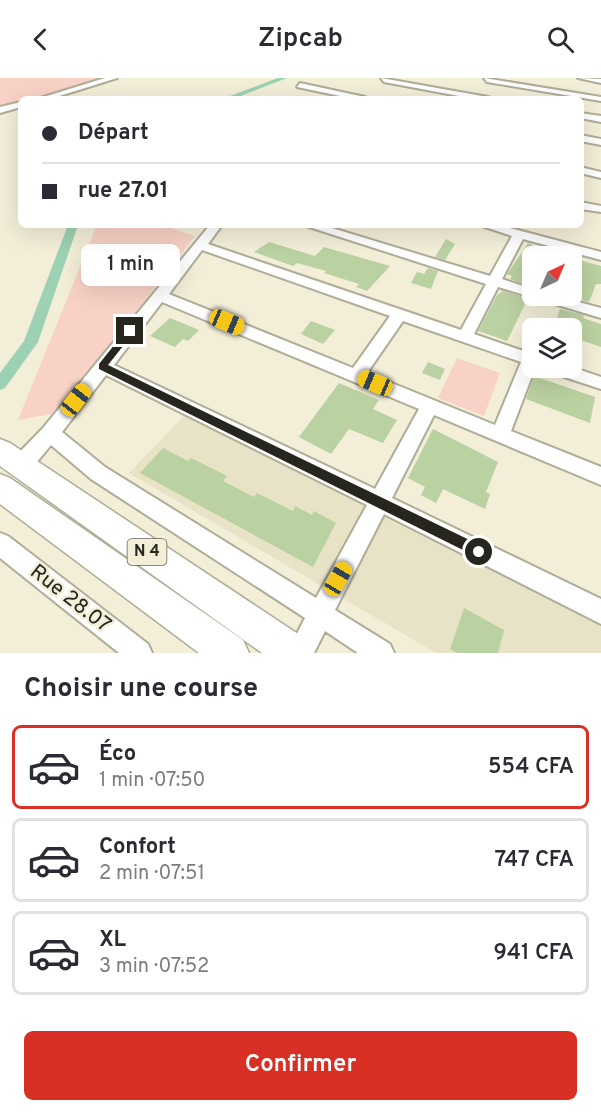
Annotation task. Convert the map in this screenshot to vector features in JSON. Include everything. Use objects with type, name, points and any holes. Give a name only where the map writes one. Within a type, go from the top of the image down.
[{"type":"highway","name":"N 4","points":[[7,467],[230,653]]},
{"type":"highway","name":"N 4","points":[[7,467],[294,653]]},
{"type":"street","points":[[51,96],[113,78]]},
{"type":"street","points":[[582,78],[601,81]]},
{"type":"street","points":[[469,96],[488,79],[601,99]]},
{"type":"street","points":[[384,80],[463,96]]},
{"type":"street","points":[[300,85],[349,96]]},
{"type":"street","points":[[0,110],[18,105]]},
{"type":"street","points":[[584,117],[601,119]]},
{"type":"street","points":[[584,139],[601,142]]},
{"type":"street","points":[[584,172],[601,175]]},
{"type":"street","points":[[584,205],[601,209]]},
{"type":"street","points":[[7,467],[50,433],[213,228]]},
{"type":"street","points":[[319,228],[522,290]]},
{"type":"street","points":[[495,228],[601,256]]},
{"type":"street","points":[[465,336],[519,235]]},
{"type":"street","points":[[199,245],[522,357]]},
{"type":"street","points":[[158,295],[601,476]]},
{"type":"street","points":[[577,306],[601,313]]},
{"type":"street","points":[[357,375],[400,314]]},
{"type":"street","points":[[102,366],[601,612]]},
{"type":"street","points":[[582,377],[601,383]]},
{"type":"street","points":[[501,434],[524,378]]},
{"type":"street","points":[[300,653],[430,406]]},
{"type":"street","points":[[50,433],[98,472],[381,653]]},
{"type":"street","name":"Rue 28.07","points":[[0,544],[139,653]]},
{"type":"shaded area","points":[[0,78],[104,78],[39,96],[18,96],[18,102],[0,107]]},
{"type":"shaded area","points":[[96,228],[171,228],[195,236],[57,413],[18,420]]},
{"type":"shaded area","points":[[457,358],[500,373],[484,416],[438,398]]},
{"type":"shaded area","points":[[184,416],[601,624],[601,653],[436,653],[129,473]]},
{"type":"building","points":[[446,239],[455,244],[445,260],[435,257]]},
{"type":"building","points":[[269,242],[315,256],[324,247],[390,266],[367,291],[356,287],[359,284],[324,273],[326,271],[297,263],[293,266],[254,252]]},
{"type":"building","points":[[522,252],[522,283],[510,279],[512,276],[507,274]]},
{"type":"building","points":[[582,261],[601,266],[601,284],[596,284],[589,302],[582,300]]},
{"type":"building","points":[[428,268],[438,271],[431,289],[411,283],[417,272],[424,274]]},
{"type":"building","points":[[503,291],[522,296],[522,306],[524,306],[507,341],[478,331],[497,295]]},
{"type":"building","points":[[560,309],[584,315],[583,318],[601,324],[601,347],[582,340],[582,318],[557,318]]},
{"type":"building","points":[[170,318],[199,330],[188,341],[183,339],[175,347],[150,336]]},
{"type":"building","points":[[311,321],[335,330],[323,344],[301,334]]},
{"type":"building","points":[[428,362],[445,369],[440,380],[422,373]]},
{"type":"building","points":[[533,378],[540,378],[595,397],[590,423],[526,399]]},
{"type":"building","points":[[339,383],[379,400],[373,409],[397,420],[383,443],[349,429],[331,454],[299,437]]},
{"type":"building","points":[[433,429],[498,462],[486,492],[490,494],[485,509],[443,489],[436,503],[421,495],[425,487],[408,478]]},
{"type":"building","points":[[163,448],[188,461],[191,458],[227,476],[223,481],[254,497],[257,493],[293,511],[295,506],[312,515],[314,511],[336,523],[313,567],[140,473]]},
{"type":"building","points":[[464,608],[504,630],[498,653],[457,653],[450,649]]},
{"type":"waterway","points":[[234,96],[284,78]]},
{"type":"waterway","points":[[0,384],[31,342],[72,228]]},
{"type":"route","points":[[130,331],[102,366],[194,409],[479,552]]}]
